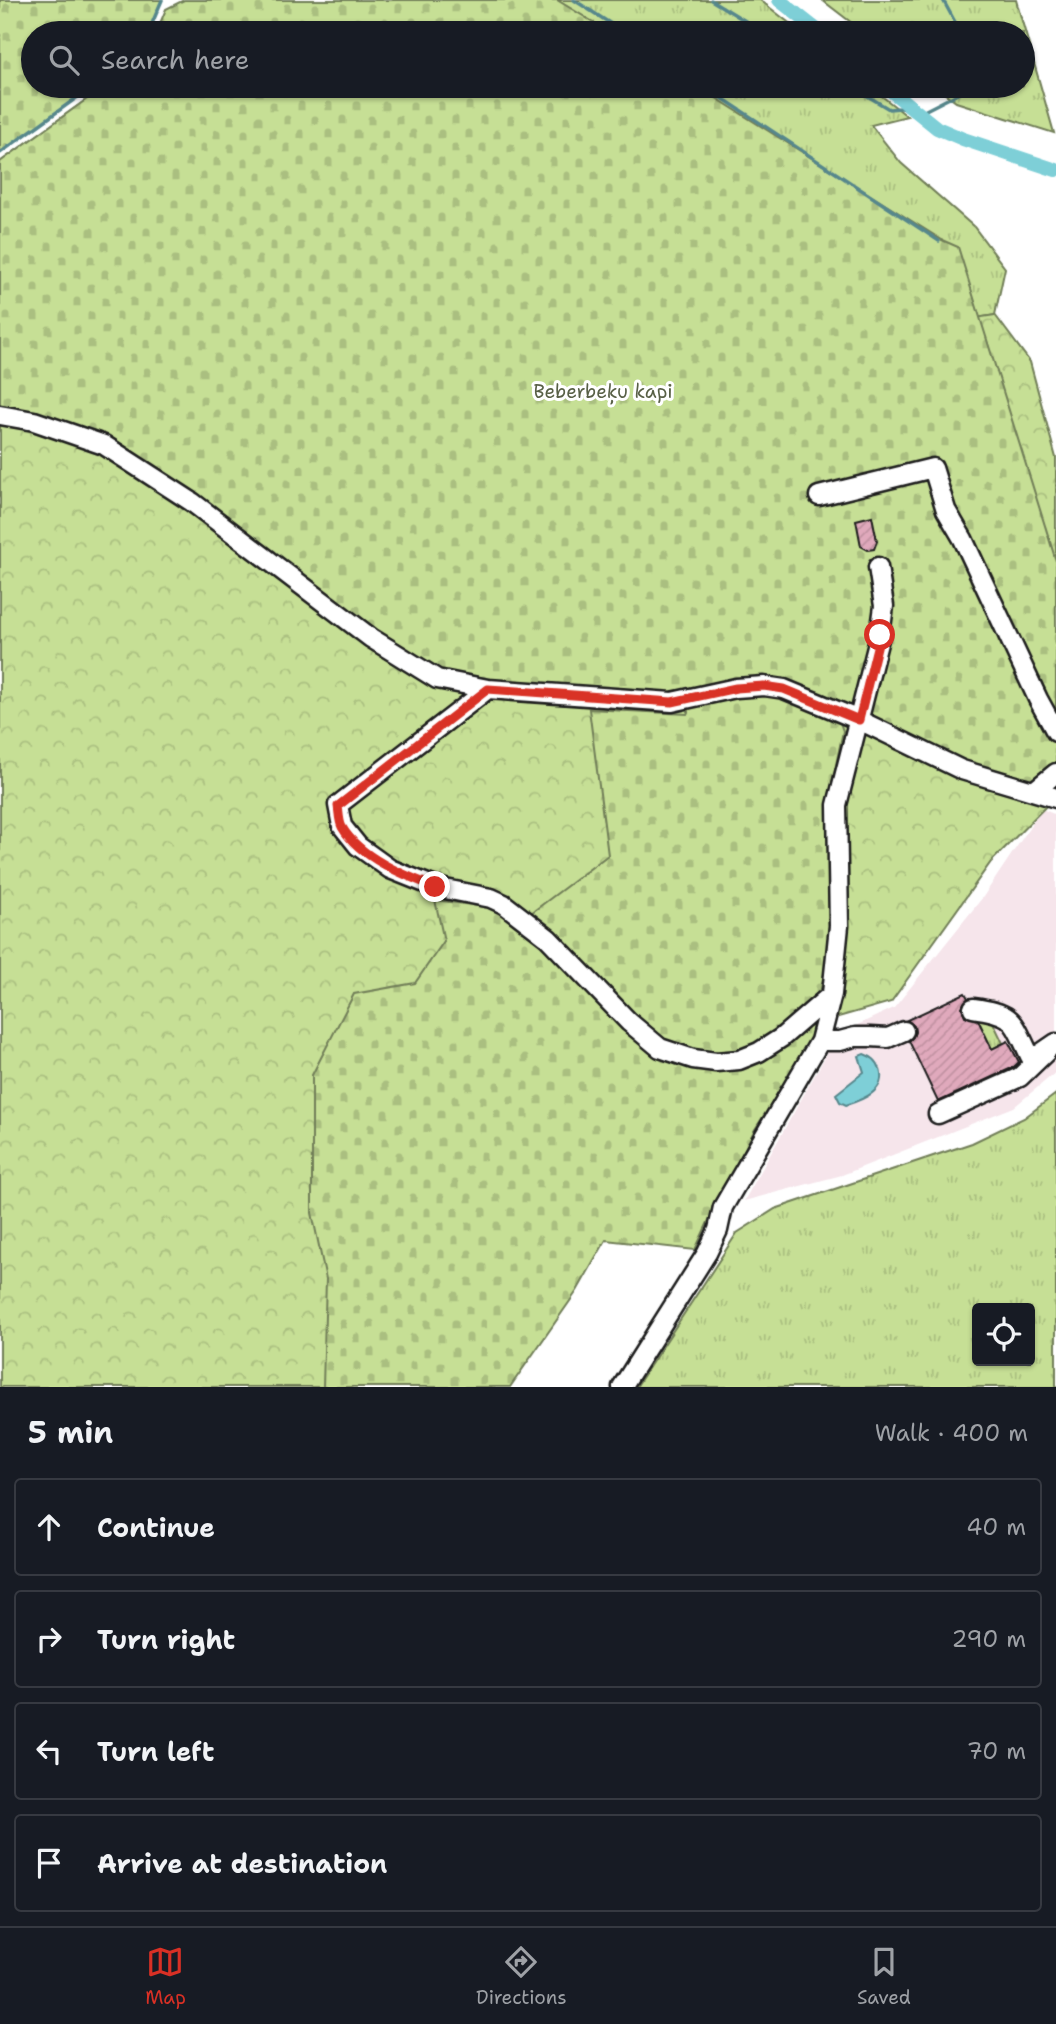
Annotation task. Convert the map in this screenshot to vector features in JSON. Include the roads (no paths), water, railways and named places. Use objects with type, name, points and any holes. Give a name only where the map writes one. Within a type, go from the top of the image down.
[{"type":"street","points":[[0,415],[34,421],[104,445],[192,502],[371,638],[437,679],[488,689],[672,702],[736,688],[764,686],[784,689],[859,720],[962,769],[1056,797]]},
{"type":"street","points":[[819,496],[933,468],[946,510],[963,539],[1056,733]]},
{"type":"street","points":[[622,1387],[707,1253],[718,1230],[723,1207],[820,1041],[832,994],[839,926],[837,805],[880,635],[884,606],[878,567]]},
{"type":"street","points":[[488,689],[338,806],[342,826],[358,846],[390,869],[435,887],[491,898],[504,904],[548,938],[629,1022],[660,1048],[694,1059],[716,1062],[739,1059],[759,1052],[780,1038],[832,994]]},
{"type":"street","points":[[1034,791],[1056,774]]},
{"type":"street","points":[[973,1009],[998,1012],[1013,1021],[1030,1056],[1037,1056],[1051,1048]]},
{"type":"street","points":[[820,1041],[840,1041],[855,1037],[888,1038],[904,1031]]},
{"type":"street","points":[[938,1114],[1020,1077],[1051,1048]]},
{"type":"water","points":[[864,1054],[877,1063],[880,1083],[872,1093],[846,1105],[840,1102],[836,1094],[864,1072],[859,1056]]},
{"type":"waterway","points":[[153,21],[162,0]]},
{"type":"waterway","points":[[574,0],[606,21]]},
{"type":"waterway","points":[[711,0],[745,21]]},
{"type":"waterway","points":[[779,0],[806,21]]},
{"type":"waterway","points":[[943,0],[954,21]]},
{"type":"waterway","points":[[0,153],[76,98]]},
{"type":"waterway","points":[[722,98],[939,241]]},
{"type":"waterway","points":[[871,98],[889,109],[912,107]]},
{"type":"waterway","points":[[900,98],[937,128],[1056,170]]},
{"type":"waterway","points":[[918,114],[949,98]]},
{"type":"park label","name":"Beberbeķu kapi","points":[[603,391]]}]
